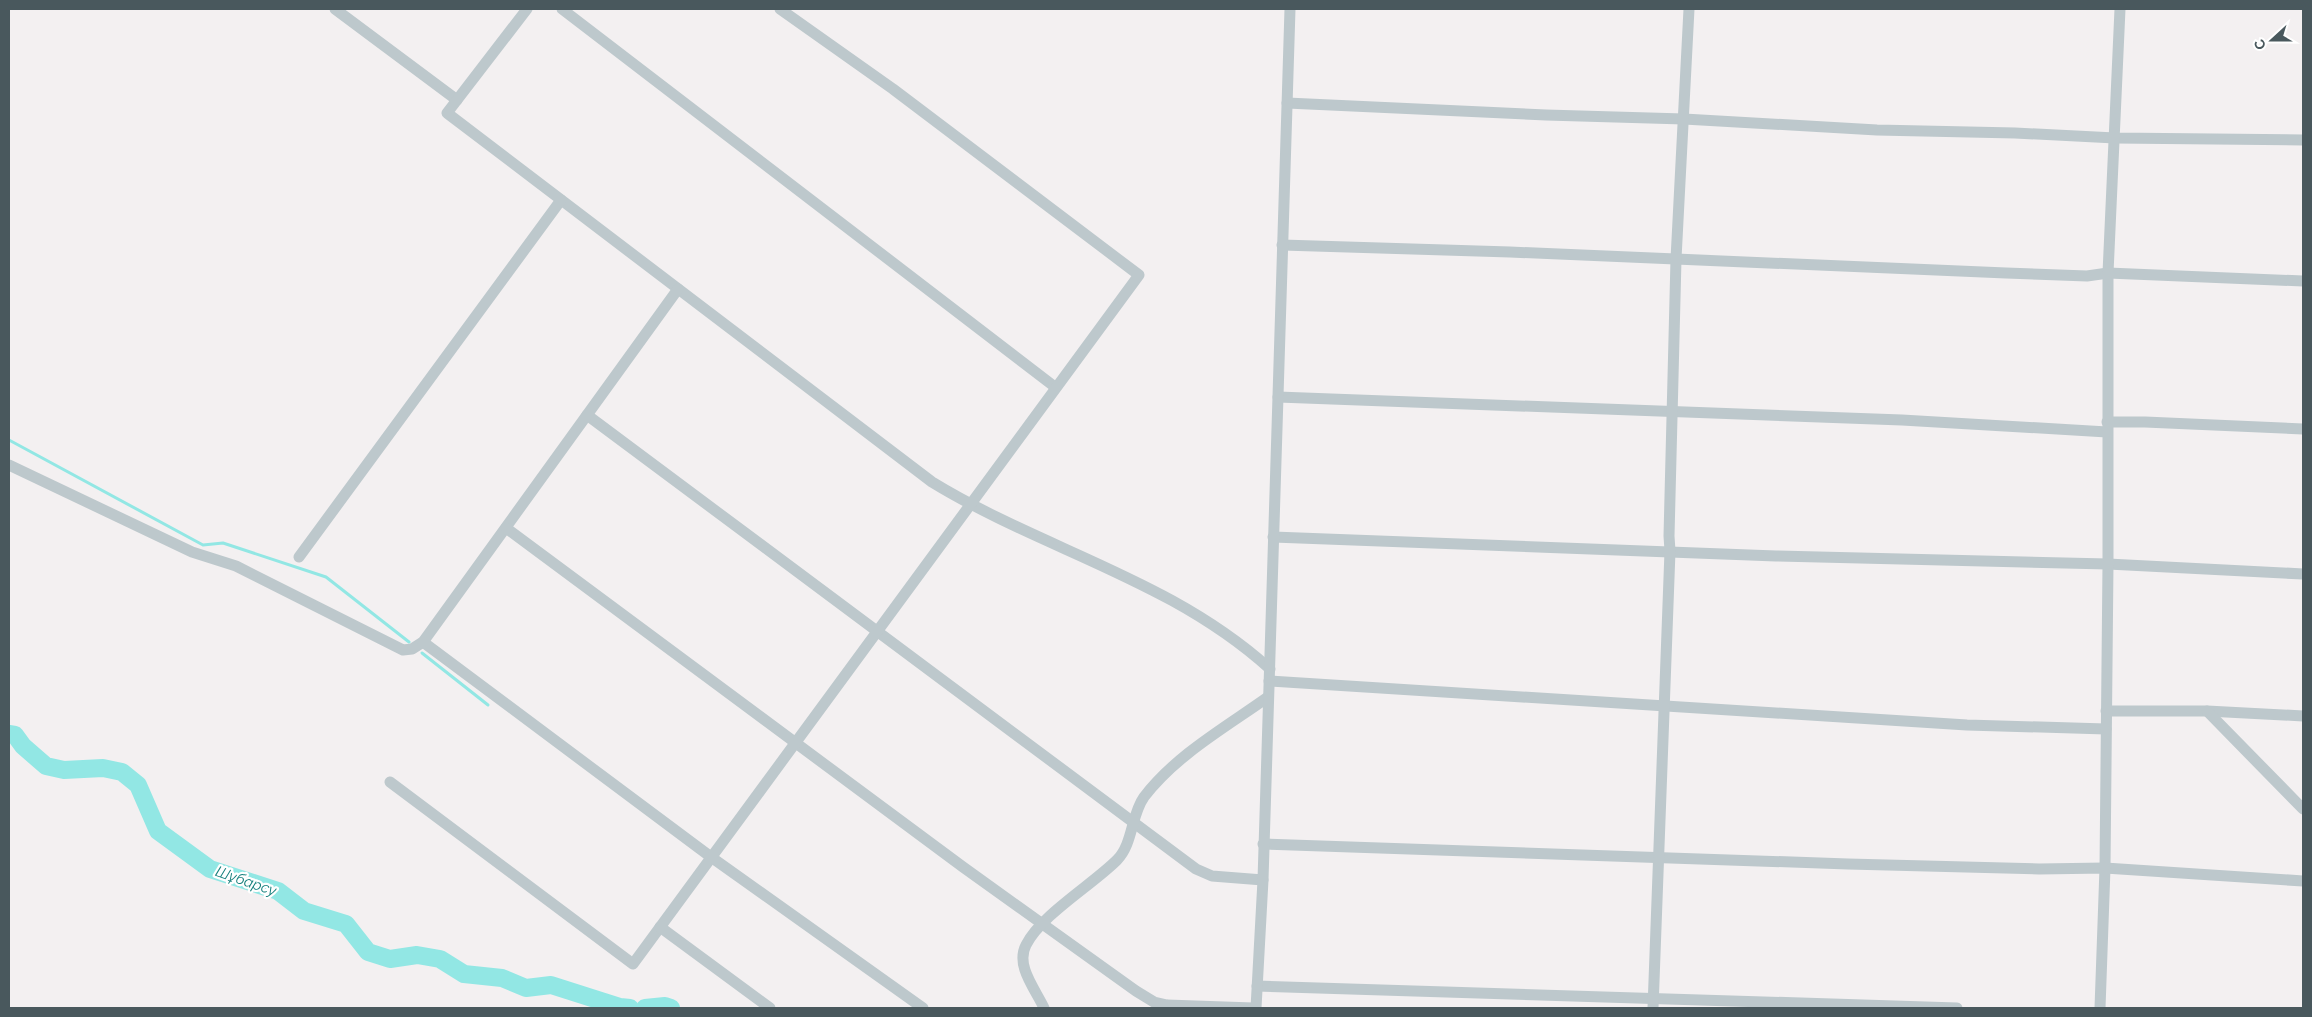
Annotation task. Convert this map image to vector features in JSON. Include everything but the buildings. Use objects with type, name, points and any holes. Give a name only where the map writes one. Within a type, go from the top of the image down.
[{"type":"street","points":[[335,9],[457,100]]},
{"type":"street","points":[[527,9],[447,112],[932,482],[969,505],[1141,583],[1243,644],[1270,669]]},
{"type":"street","points":[[562,9],[1055,387]]},
{"type":"street","points":[[390,782],[633,964],[1139,275],[893,89],[780,9]]},
{"type":"street","points":[[506,528],[795,743],[1136,991],[1154,1002],[1167,1005],[1255,1008],[1258,986],[1263,880],[1290,9]]},
{"type":"street","points":[[1653,1003],[1670,551],[1676,259],[1689,9]]},
{"type":"street","points":[[2100,1008],[2105,868],[2108,273],[2120,9]]},
{"type":"street","points":[[1287,103],[1546,115],[1684,119],[1877,130],[2115,138],[2303,140]]},
{"type":"street","points":[[299,557],[561,200]]},
{"type":"street","points":[[1282,245],[2087,276],[2108,273],[2303,281]]},
{"type":"street","points":[[9,465],[192,552],[236,566],[403,650],[412,648],[424,642],[678,289]]},
{"type":"street","points":[[1278,397],[2107,427],[2145,422],[2303,429]]},
{"type":"street","points":[[587,415],[1196,869],[1212,876],[1263,880]]},
{"type":"street","points":[[1273,537],[2108,564],[2303,574]]},
{"type":"street","points":[[424,642],[711,857],[923,1008]]},
{"type":"street","points":[[1269,681],[1967,725],[2106,729]]},
{"type":"street","points":[[1044,1008],[1022,964],[1025,946],[1042,924],[1119,858],[1143,799],[1163,776],[1188,754],[1268,697]]},
{"type":"street","points":[[2106,711],[2208,711],[2303,716]]},
{"type":"street","points":[[2208,711],[2303,809]]},
{"type":"street","points":[[1263,844],[2039,869],[2105,868],[2303,881]]},
{"type":"street","points":[[660,926],[770,1008]]},
{"type":"street","points":[[1258,986],[1653,1003],[1957,1008]]},
{"type":"waterway","points":[[9,440],[203,545],[223,543],[326,577],[409,642]]},
{"type":"waterway","points":[[422,653],[488,705]]},
{"type":"waterway","name":"Шұбарсу","points":[[9,734],[15,735],[23,746],[46,766],[64,770],[103,768],[122,772],[138,785],[158,831],[210,869],[278,891],[304,911],[346,924],[368,952],[390,959],[417,955],[440,959],[464,974],[502,978],[526,988],[551,985],[620,1007],[630,1008]]},
{"type":"waterway","name":"Шұбарсу","points":[[645,1008],[665,1006],[671,1008]]}]
